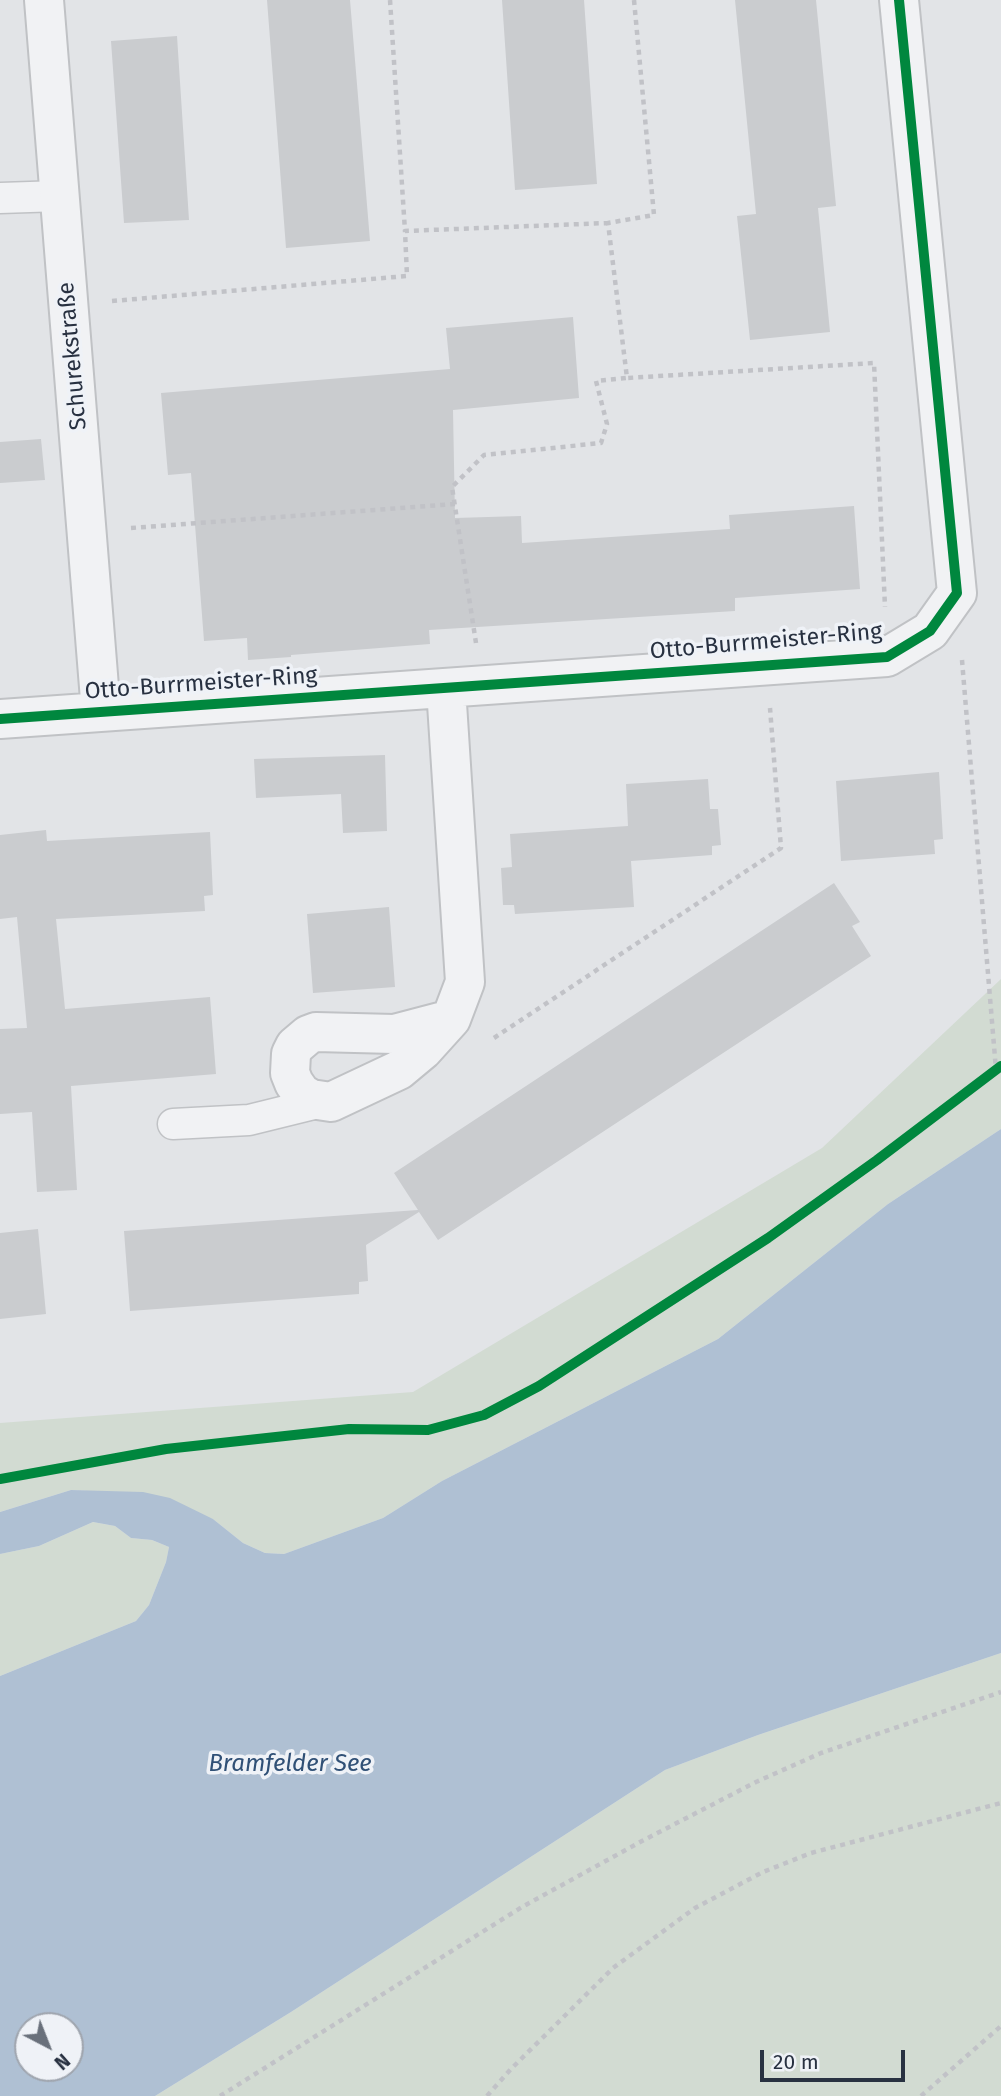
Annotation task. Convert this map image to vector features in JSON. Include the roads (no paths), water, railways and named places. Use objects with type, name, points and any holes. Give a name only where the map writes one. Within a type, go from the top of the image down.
[{"type":"street","name":"Schurekstraße","points":[[44,0],[101,712]]},
{"type":"street","name":"Otto-Burrmeister-Ring","points":[[0,719],[887,657],[930,631],[957,593],[899,0]]},
{"type":"street","points":[[451,1019],[394,1034],[316,1032],[295,1046],[291,1054],[290,1073],[301,1093],[311,1099],[331,1102],[399,1070],[423,1050],[451,1019],[465,982],[464,687]]},
{"type":"lane","points":[[0,198],[60,196]]},
{"type":"lane","points":[[173,1125],[248,1120],[322,1102]]},
{"type":"water","name":"Bramfelder See","points":[[1001,1129],[1001,1653],[758,1735],[665,1770],[291,2012],[155,2096],[0,2096],[0,1676],[136,1621],[149,1605],[169,1547],[152,1540],[131,1538],[115,1526],[93,1522],[39,1546],[0,1554],[0,1512],[71,1490],[143,1492],[170,1498],[213,1519],[243,1543],[265,1553],[284,1554],[383,1518],[442,1481],[718,1339],[888,1204]]}]
